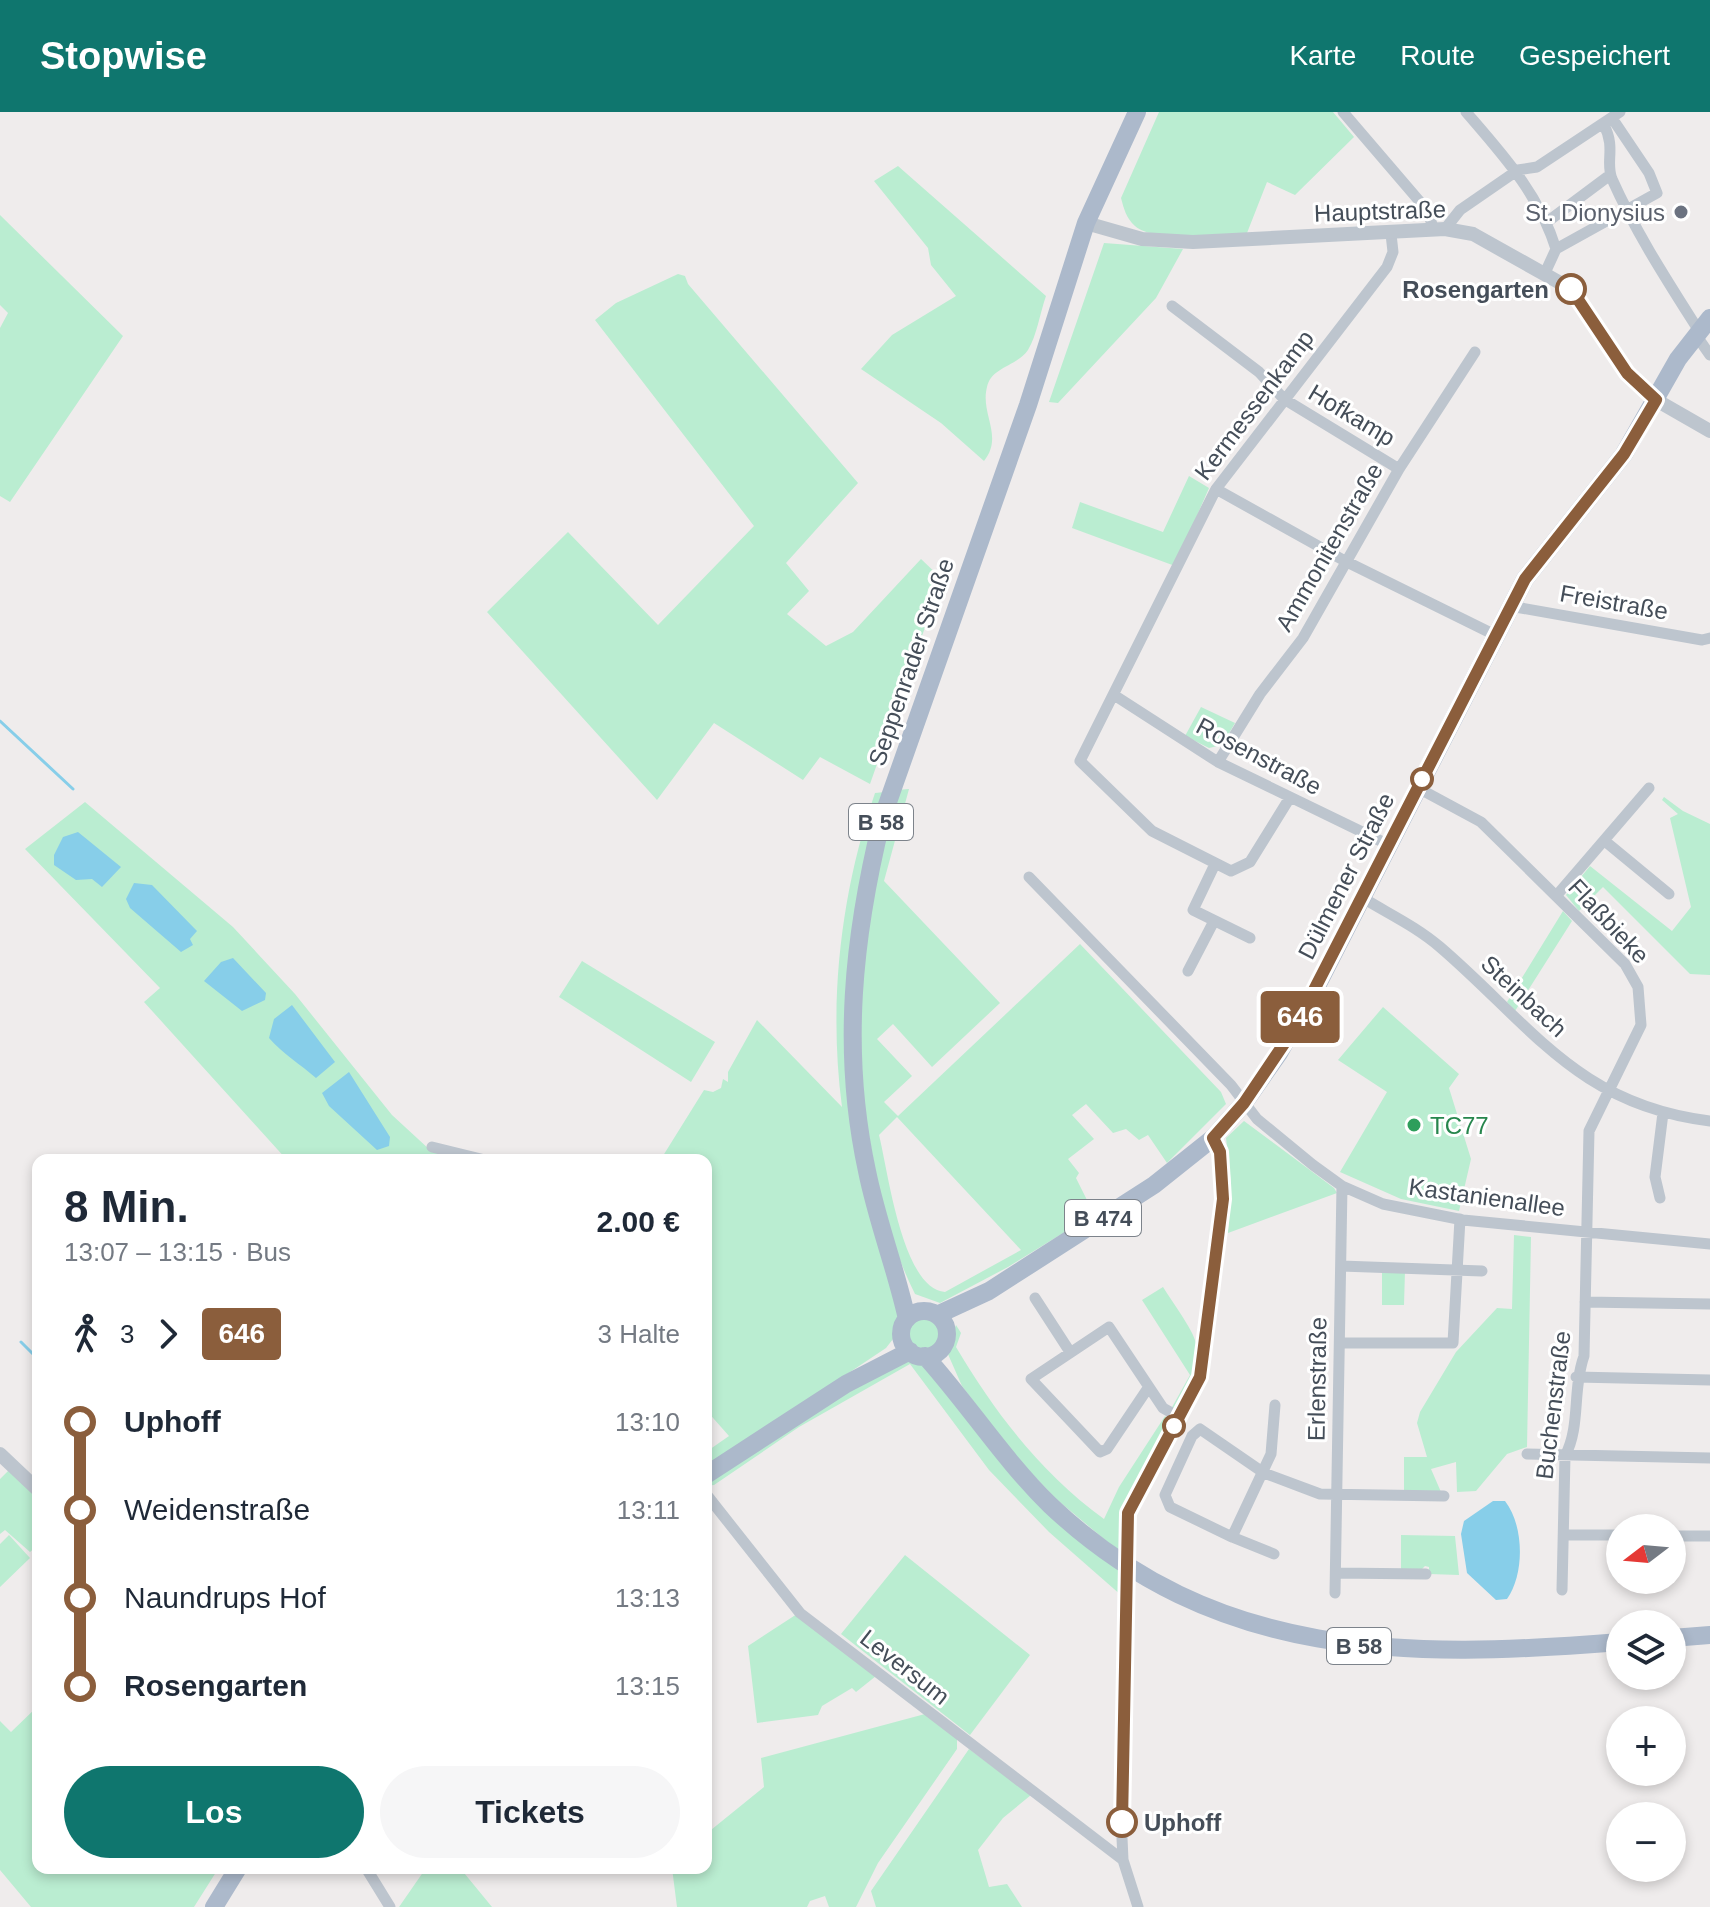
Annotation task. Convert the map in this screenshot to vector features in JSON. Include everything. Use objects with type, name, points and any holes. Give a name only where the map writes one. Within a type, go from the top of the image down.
[{"type":"main road","name":"Seppenrader Straße","points":[[924,1334],[887,1250],[866,1171],[852,1063],[855,948],[882,819],[1028,405],[1086,223],[1137,112]]},
{"type":"main road","name":"B 474","points":[[1656,400],[1678,359],[1702,328]]},
{"type":"main road","name":"Dülmener Straße","points":[[924,1334],[1154,1185],[1213,1138],[1244,1103],[1294,1029],[1495,635],[1515,607],[1525,579],[1624,454],[1656,400]]},
{"type":"main road","name":"B 474","points":[[712,1471],[924,1334]]},
{"type":"main road","name":"B 58","points":[[924,1334],[973,1418],[1052,1507],[1115,1557],[1168,1588],[1237,1618],[1339,1645],[1425,1652],[1606,1643]]},
{"type":"main road","points":[[1686,1637],[1710,1635]]},
{"type":"main road","points":[[214,1907],[234,1874]]},
{"type":"street","points":[[1343,112],[1427,210],[1440,230],[1460,210],[1518,170],[1537,167],[1612,118]]},
{"type":"street","points":[[1466,112],[1518,170],[1547,222],[1556,249]]},
{"type":"street","points":[[1612,118],[1610,175],[1646,247],[1702,328],[1710,355]]},
{"type":"street","points":[[1545,273],[1556,249],[1595,225],[1654,198],[1657,191],[1612,118]]},
{"type":"street","points":[[1547,222],[1610,175]]},
{"type":"street","name":"Hauptstraße","points":[[1086,223],[1142,239],[1193,242],[1440,230],[1473,234],[1571,289],[1627,373],[1656,400],[1710,431]]},
{"type":"street","name":"Kermessenkamp","points":[[1215,864],[1152,831],[1080,761],[1216,489],[1387,267],[1393,252],[1391,234]]},
{"type":"street","name":"Hofkamp","points":[[1172,306],[1259,372],[1284,399],[1399,469]]},
{"type":"street","name":"Ammonitenstraße","points":[[1218,762],[1260,694],[1303,638],[1399,469],[1475,352]]},
{"type":"street","points":[[1216,489],[1345,561],[1495,635]]},
{"type":"street","name":"Freistraße","points":[[1515,607],[1702,640],[1710,638]]},
{"type":"street","name":"Rosenstraße","points":[[1114,695],[1218,762],[1389,845]]},
{"type":"street","name":"Flaßbieke","points":[[1418,788],[1481,822],[1625,964],[1638,987],[1641,1025],[1589,1131],[1585,1233]]},
{"type":"street","points":[[1557,895],[1606,842],[1649,788]]},
{"type":"street","points":[[1250,938],[1193,910],[1215,864],[1231,871],[1245,866],[1289,799]]},
{"type":"street","points":[[1606,842],[1669,894]]},
{"type":"street","name":"Kastanienallee","points":[[1029,877],[1231,1085],[1257,1119],[1342,1186],[1383,1204],[1460,1219],[1710,1244]]},
{"type":"street","name":"Steinbach","points":[[1363,898],[1423,934],[1540,1044],[1576,1071],[1663,1113],[1710,1121]]},
{"type":"street","points":[[1188,971],[1214,921]]},
{"type":"street","points":[[1660,1198],[1656,1167],[1663,1113]]},
{"type":"street","points":[[1138,1907],[1123,1860],[1122,1838],[1127,1527],[1135,1498],[1200,1377],[1223,1199],[1220,1152],[1213,1138]]},
{"type":"street","points":[[432,1147],[461,1154]]},
{"type":"street","name":"Erlenstraße","points":[[1335,1593],[1342,1186]]},
{"type":"street","points":[[1340,1343],[1453,1343],[1460,1219]]},
{"type":"street","name":"Buchenstraße","points":[[1562,1590],[1565,1456],[1573,1440],[1576,1377],[1584,1356],[1585,1233]]},
{"type":"street","points":[[1341,1266],[1482,1271]]},
{"type":"street","points":[[1035,1298],[1070,1352]]},
{"type":"street","points":[[1585,1302],[1710,1304]]},
{"type":"street","points":[[1148,1388],[1107,1449],[1100,1452],[1031,1379],[1109,1327],[1163,1408],[1179,1417]]},
{"type":"street","points":[[1576,1377],[1710,1380]]},
{"type":"street","points":[[1232,1537],[1271,1454],[1275,1405]]},
{"type":"street","points":[[1274,1554],[1170,1507],[1166,1501],[1165,1495],[1192,1436],[1200,1429],[1264,1473],[1292,1485],[1338,1496],[1444,1496]]},
{"type":"street","points":[[0,1454],[32,1484]]},
{"type":"street","points":[[1527,1454],[1710,1458]]},
{"type":"street","name":"Leversum","points":[[712,1502],[800,1613],[1123,1860]]},
{"type":"street","points":[[1564,1535],[1606,1535]]},
{"type":"street","points":[[1686,1536],[1710,1536]]},
{"type":"street","points":[[1336,1573],[1426,1574]]},
{"type":"street","points":[[1104,1845],[1122,1838]]},
{"type":"street","points":[[370,1874],[390,1907]]},
{"type":"green space","points":[[1159,112],[1333,112],[1354,137],[1295,195],[1267,182],[1247,233],[1172,236],[1144,231],[1135,226],[1121,198]]},
{"type":"green space","points":[[898,166],[1046,296],[1028,350],[989,380],[986,406],[992,443],[984,461],[941,423],[861,369],[892,335],[956,296],[931,265],[928,248],[874,181]]},
{"type":"green space","points":[[0,215],[123,336],[10,502],[0,496],[0,328],[8,313],[0,305]]},
{"type":"green space","points":[[1104,243],[1183,249],[1156,298],[1058,403],[1049,402]]},
{"type":"green space","points":[[678,274],[685,276],[688,284],[858,483],[786,563],[809,591],[787,614],[826,646],[853,632],[921,559],[942,579],[870,784],[820,757],[803,780],[714,723],[657,800],[487,612],[568,532],[658,625],[754,526],[595,320],[616,303]]},
{"type":"green space","points":[[1189,476],[1209,488],[1175,566],[1072,528],[1080,502],[1163,532]]},
{"type":"green space","points":[[1201,707],[1235,723],[1222,745],[1209,748],[1185,736]]},
{"type":"green space","points":[[909,789],[884,881],[1000,1003],[932,1067],[893,1024],[877,1039],[912,1076],[884,1102],[898,1116],[1080,944],[1221,1092],[1226,1104],[1167,1163],[1148,1135],[1139,1140],[1126,1129],[1113,1133],[1086,1104],[1072,1115],[1094,1139],[1068,1159],[1079,1173],[1076,1178],[1094,1214],[1008,1267],[940,1303],[915,1294],[899,1257],[874,1172],[860,1082],[858,993],[861,952],[896,790]],"holes":[[[897,1117],[1021,1250],[945,1292],[930,1286],[918,1271],[899,1226],[879,1135]]]},
{"type":"green space","points":[[885,792],[846,1012],[902,1315],[886,1348],[712,1464],[712,1448],[729,1436],[712,1417],[712,1154],[664,1154],[704,1090],[713,1092],[721,1088],[723,1079],[728,1082],[728,1072],[757,1020],[842,1107],[836,1028],[840,948],[854,869],[875,793]]},
{"type":"green space","points":[[1664,797],[1683,811],[1710,824],[1710,975],[1690,974],[1603,887],[1579,911],[1566,895],[1590,866],[1672,931],[1691,907],[1670,818],[1678,814],[1662,800]]},
{"type":"green space","points":[[85,802],[233,927],[295,994],[392,1115],[430,1150],[447,1154],[282,1154],[144,1002],[160,988],[25,849]]},
{"type":"green space","points":[[1563,911],[1572,921],[1515,1011],[1507,1002]]},
{"type":"green space","points":[[582,961],[715,1042],[691,1082],[559,997]]},
{"type":"green space","name":"TC77","points":[[1383,1007],[1459,1074],[1449,1088],[1471,1159],[1459,1211],[1401,1199],[1340,1172],[1387,1092],[1338,1060]]},
{"type":"green space","points":[[1244,1121],[1337,1193],[1228,1233],[1231,1183],[1226,1138]]},
{"type":"green space","points":[[1514,1235],[1531,1237],[1527,1447],[1507,1454],[1476,1491],[1457,1492],[1456,1462],[1431,1469],[1441,1492],[1404,1491],[1404,1457],[1427,1457],[1417,1423],[1420,1412],[1456,1352],[1497,1308],[1512,1309]]},
{"type":"green space","points":[[1382,1271],[1405,1271],[1404,1305],[1382,1305]]},
{"type":"green space","points":[[1163,1287],[1193,1335],[1197,1347],[1195,1374],[1176,1411],[1171,1409],[1190,1375],[1142,1300]]},
{"type":"green space","points":[[924,1318],[936,1322],[940,1334],[936,1346],[924,1350],[912,1346],[908,1334],[912,1322]]},
{"type":"green space","points":[[956,1325],[961,1333],[956,1347],[987,1396],[1040,1462],[1104,1519],[1119,1487],[1165,1416],[1169,1420],[1126,1503],[1122,1554],[1031,1478],[962,1386],[947,1352]]},
{"type":"green space","points":[[909,1358],[921,1361],[1122,1568],[1122,1596],[1049,1532],[989,1470],[910,1364],[799,1427],[712,1485],[712,1475],[841,1392]]},
{"type":"green space","points":[[9,1470],[32,1491],[30,1552],[5,1530],[0,1534],[0,1479]]},
{"type":"green space","points":[[9,1535],[30,1558],[0,1587],[0,1544]]},
{"type":"green space","points":[[1401,1535],[1455,1536],[1459,1575],[1429,1574],[1429,1567],[1425,1566],[1421,1570],[1401,1570]]},
{"type":"green space","points":[[905,1555],[1030,1655],[970,1735],[841,1634]]},
{"type":"green space","points":[[797,1614],[876,1676],[856,1692],[852,1688],[822,1706],[818,1715],[757,1723],[748,1646]]},
{"type":"green space","points":[[32,1712],[32,1874],[215,1874],[194,1907],[31,1907],[0,1870],[0,1721],[11,1732]]},
{"type":"green space","points":[[925,1714],[957,1739],[957,1749],[878,1863],[856,1907],[829,1907],[825,1896],[810,1901],[807,1907],[677,1907],[673,1874],[712,1874],[712,1829],[764,1787],[761,1758]]},
{"type":"green space","points":[[969,1749],[1031,1795],[1003,1818],[978,1850],[989,1887],[1007,1884],[1022,1907],[876,1907],[871,1891]]},
{"type":"green space","points":[[422,1874],[465,1874],[492,1907],[399,1907]]},
{"type":"water","points":[[78,832],[121,867],[102,887],[92,879],[76,880],[54,865],[54,855],[63,837]]},
{"type":"water","points":[[134,883],[152,885],[197,931],[190,939],[193,945],[181,952],[130,908],[126,899]]},
{"type":"water","points":[[233,958],[266,993],[265,1000],[242,1011],[204,981],[221,962]]},
{"type":"water","points":[[292,1005],[335,1062],[316,1078],[269,1038],[274,1019]]},
{"type":"water","points":[[349,1072],[390,1137],[389,1146],[377,1150],[329,1106],[322,1093]]},
{"type":"water","points":[[1493,1501],[1505,1501],[1511,1511],[1520,1550],[1513,1589],[1507,1599],[1496,1600],[1467,1573],[1461,1534],[1464,1521]]},
{"type":"waterway","points":[[0,721],[73,789]]},
{"type":"waterway","points":[[21,1342],[32,1353]]},
{"type":"bus line","name":"646","points":[[1122,1822],[1128,1513],[1200,1377],[1223,1199],[1220,1152],[1213,1138],[1244,1103],[1294,1029],[1525,579],[1624,454],[1656,400],[1627,373],[1571,289]]},
{"type":"place","name":"St. Dionysius","points":[[1681,212]]},
{"type":"place","name":"Rosengarten","points":[[1571,289]]},
{"type":"place","name":"TC77","points":[[1414,1125]]},
{"type":"place","name":"Uphoff","points":[[1122,1822]]}]
